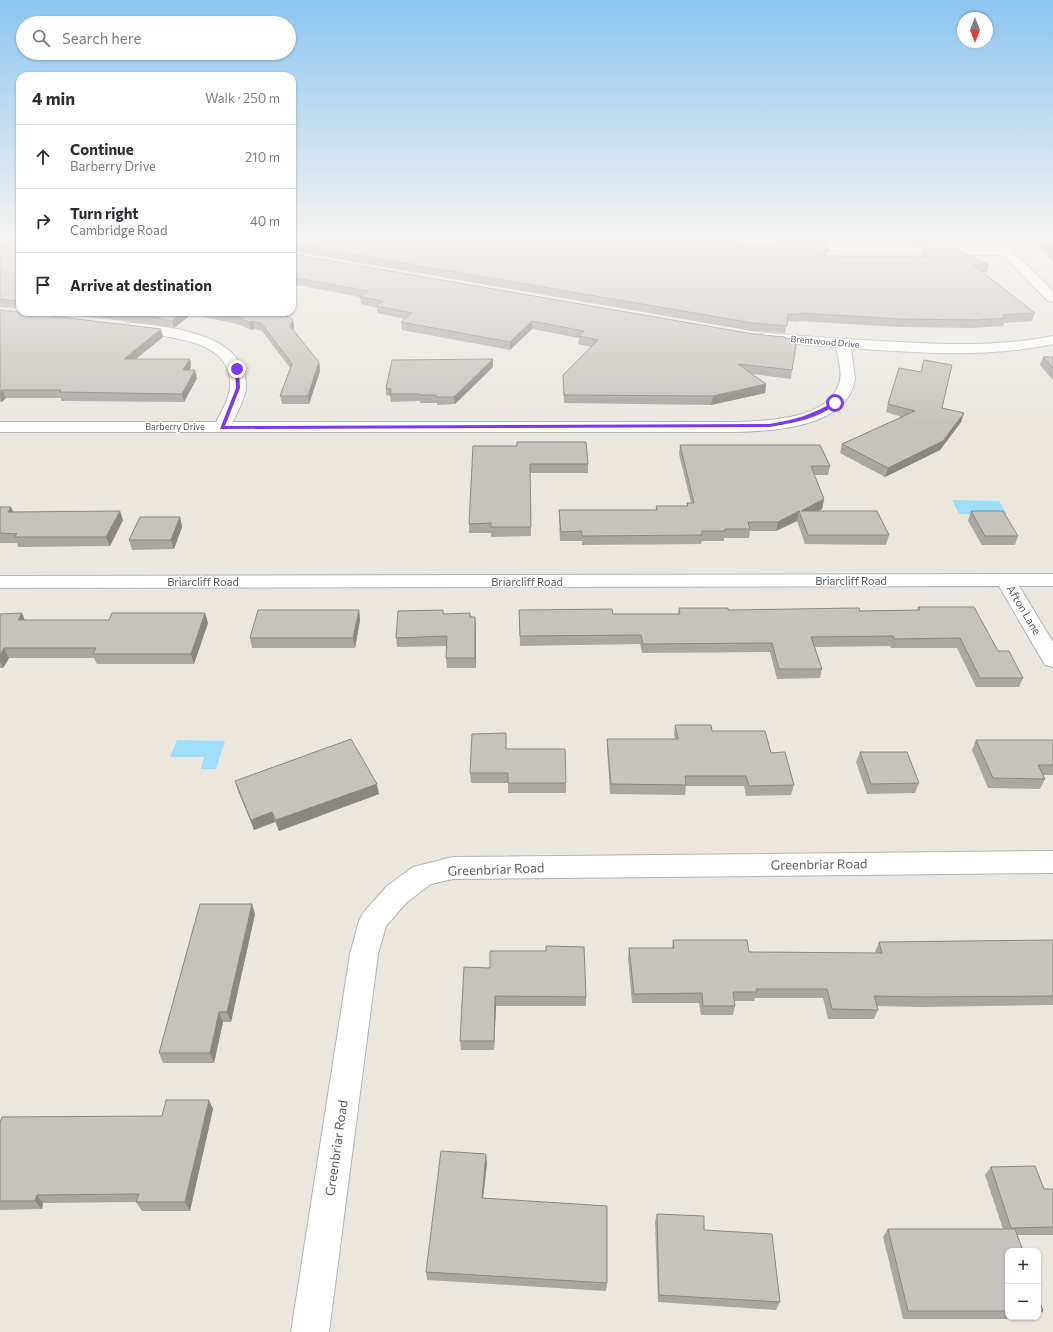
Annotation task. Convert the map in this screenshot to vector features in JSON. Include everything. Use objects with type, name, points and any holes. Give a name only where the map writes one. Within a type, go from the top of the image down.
[{"type":"street","points":[[118,325],[156,330],[193,338],[216,346],[229,357],[237,369],[238,388],[222,428]]},
{"type":"street","name":"Brentwood Drive","points":[[752,336],[843,344],[970,349],[1014,348],[1053,340]]},
{"type":"street","name":"Barberry Drive","points":[[0,427],[222,428],[769,426],[795,421],[820,413],[835,403],[847,383],[843,344]]},
{"type":"street","name":"Briarcliff Road","points":[[0,582],[1053,580]]},
{"type":"street","name":"Afton Lane","points":[[1006,581],[1053,660]]},
{"type":"street","name":"Greenbriar Road","points":[[310,1332],[364,954],[373,921],[397,894],[422,875],[453,868],[1053,862]]},
{"type":"water","points":[[952,500],[999,501],[1007,514],[959,514]]},
{"type":"water","points":[[177,740],[225,741],[216,769],[201,769],[204,757],[170,757]]},
{"type":"building","points":[[378,300],[558,300],[753,334],[785,337],[797,340],[792,370],[738,364],[766,384],[713,396],[564,395],[563,375],[598,340],[579,336],[584,331],[532,321],[510,342],[401,322],[412,313],[376,306],[383,301]]},
{"type":"building","points":[[620,300],[1018,300],[1035,313],[1002,315],[1006,318],[976,320],[900,319],[801,313],[788,314],[787,326],[753,323]]},
{"type":"building","points":[[0,310],[16,312],[16,316],[51,316],[161,329],[124,359],[190,359],[183,370],[195,370],[182,394],[59,392],[61,390],[2,390],[0,393]]},
{"type":"building","points":[[146,316],[178,316],[172,321]]},
{"type":"building","points":[[234,316],[286,316],[293,319],[290,326],[319,362],[308,396],[280,396],[292,364],[261,323],[253,321],[249,322]]},
{"type":"building","points":[[1043,357],[1053,357],[1053,368]]},
{"type":"building","points":[[493,359],[454,397],[436,397],[436,395],[419,394],[390,394],[391,389],[386,388],[392,360]]},
{"type":"building","points":[[924,360],[952,365],[942,408],[964,413],[943,441],[888,468],[842,444],[915,411],[888,404],[899,368],[921,372]]},
{"type":"building","points":[[517,442],[586,442],[588,464],[530,464],[531,527],[491,527],[491,523],[469,524],[473,446],[517,446]]},
{"type":"building","points":[[680,445],[820,445],[830,466],[811,466],[824,499],[801,511],[877,511],[889,535],[808,535],[799,511],[778,522],[748,522],[750,529],[702,531],[702,535],[582,536],[582,531],[561,532],[559,510],[657,510],[656,506],[688,506],[687,503],[694,503]]},
{"type":"building","points":[[0,507],[11,507],[8,512],[120,511],[106,537],[14,537],[17,534],[0,533]]},
{"type":"building","points":[[971,511],[1003,511],[1018,536],[985,536]]},
{"type":"building","points":[[140,517],[180,517],[171,540],[129,540]]},
{"type":"building","points":[[918,607],[974,607],[998,651],[1009,651],[1023,678],[980,678],[960,638],[894,639],[893,636],[811,637],[822,669],[779,669],[772,643],[643,644],[641,635],[520,636],[519,610],[612,609],[613,614],[680,614],[679,608],[728,608],[728,610],[859,608],[860,611],[920,610]]},
{"type":"building","points":[[258,610],[359,610],[353,638],[250,638]]},
{"type":"building","points":[[443,610],[443,614],[470,613],[470,617],[475,617],[475,658],[446,658],[447,636],[396,638],[398,611]]},
{"type":"building","points":[[22,613],[18,620],[109,620],[112,613],[205,613],[191,654],[93,654],[96,648],[4,648],[0,656],[0,614]]},
{"type":"building","points":[[675,725],[711,725],[712,731],[765,731],[771,753],[785,752],[794,785],[749,786],[746,776],[685,776],[686,785],[611,784],[607,739],[678,739]]},
{"type":"building","points":[[506,733],[506,749],[565,749],[566,783],[508,783],[508,773],[470,773],[472,734]]},
{"type":"building","points":[[351,739],[377,784],[276,820],[272,812],[251,820],[235,781]]},
{"type":"building","points":[[976,740],[1053,740],[1053,765],[1038,765],[1045,779],[993,778]]},
{"type":"building","points":[[860,752],[907,752],[919,783],[871,784]]},
{"type":"building","points":[[200,904],[252,904],[227,1012],[219,1012],[210,1053],[159,1053]]},
{"type":"building","points":[[673,940],[747,940],[749,952],[882,953],[879,942],[1053,940],[1053,996],[874,996],[878,1010],[832,1009],[827,989],[756,989],[757,992],[733,992],[735,1006],[703,1006],[702,993],[634,994],[629,948],[674,948]]},
{"type":"building","points":[[546,946],[584,947],[586,997],[495,996],[494,1041],[460,1041],[464,967],[490,968],[490,951],[546,951]]},
{"type":"building","points":[[166,1100],[209,1100],[185,1202],[136,1202],[139,1194],[37,1195],[35,1201],[0,1201],[0,1123],[2,1117],[162,1116]]},
{"type":"building","points":[[441,1151],[486,1154],[482,1198],[607,1206],[607,1283],[426,1272]]},
{"type":"building","points":[[1035,1166],[1044,1189],[1053,1189],[1053,1227],[1011,1228],[991,1167]]},
{"type":"building","points":[[657,1214],[704,1216],[704,1230],[772,1234],[780,1302],[659,1295]]},
{"type":"building","points":[[888,1229],[1015,1229],[1022,1248],[1005,1248],[1005,1311],[908,1311]]},
{"type":"route","points":[[237,369],[238,388],[222,428],[769,426],[795,421],[820,413],[835,403]]}]
